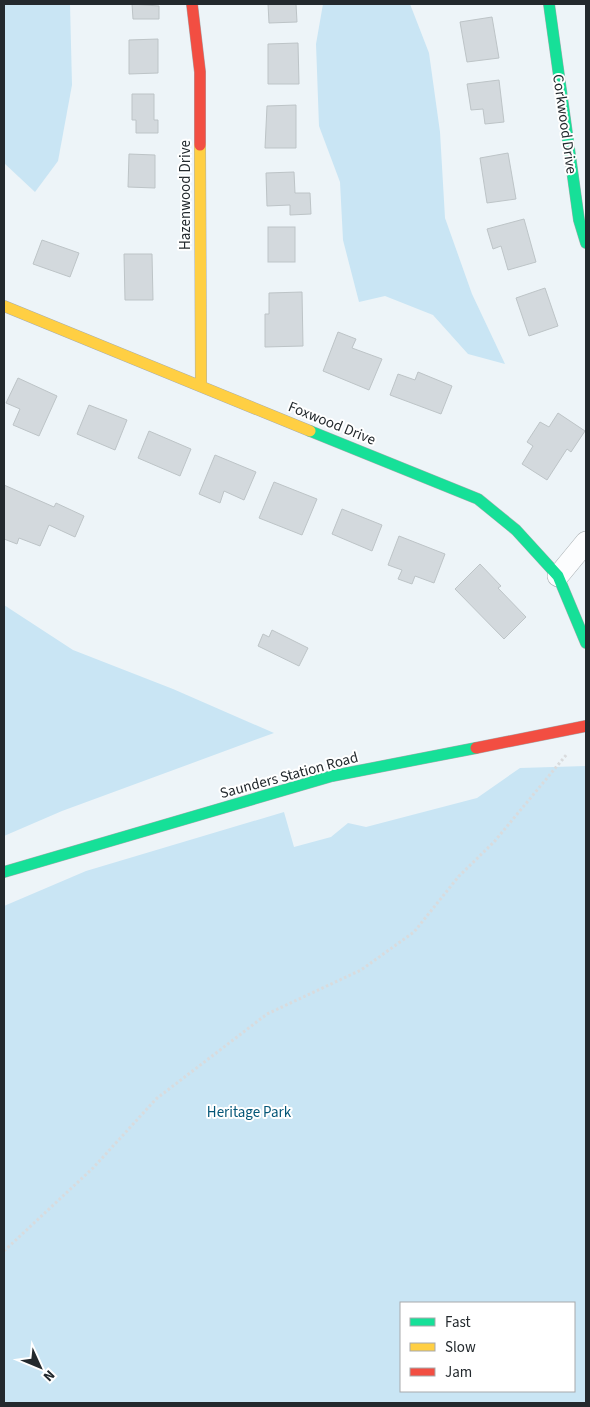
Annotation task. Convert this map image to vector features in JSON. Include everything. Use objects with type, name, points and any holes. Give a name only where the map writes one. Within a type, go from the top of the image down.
[{"type":"street","name":"Hazenwood Drive","points":[[192,4],[200,72],[201,386]]},
{"type":"street","name":"Corkwood Drive","points":[[549,4],[578,220],[586,243]]},
{"type":"street","name":"Foxwood Drive","points":[[4,306],[478,498],[516,530],[558,576],[586,643]]},
{"type":"street","points":[[558,576],[586,542]]},
{"type":"street","name":"Saunders Station Road","points":[[4,872],[332,776],[586,726]]},
{"type":"path","points":[[4,1251],[94,1168],[156,1100],[266,1014],[361,970],[414,932],[459,876],[494,842],[574,746]]},
{"type":"green space","points":[[4,4],[70,4],[72,85],[58,161],[35,192],[4,163]]},
{"type":"green space","points":[[323,4],[410,4],[429,53],[440,132],[445,218],[472,294],[505,364],[468,354],[433,315],[385,296],[359,302],[343,240],[340,182],[319,126],[316,44]]},
{"type":"green space","points":[[4,605],[73,650],[173,689],[274,733],[62,811],[4,836]]},
{"type":"green space","name":"Heritage Park","points":[[586,766],[586,1403],[4,1403],[4,906],[86,871],[284,812],[294,847],[331,837],[348,823],[366,827],[477,798],[520,768]]},
{"type":"building","points":[[132,4],[159,6],[159,19],[133,19]]},
{"type":"building","points":[[268,4],[296,4],[297,22],[269,23]]},
{"type":"building","points":[[492,17],[499,58],[467,62],[460,22]]},
{"type":"building","points":[[158,39],[158,73],[129,74],[129,40]]},
{"type":"building","points":[[298,43],[299,84],[268,84],[268,44]]},
{"type":"building","points":[[499,80],[504,122],[485,124],[483,109],[471,110],[467,84]]},
{"type":"building","points":[[132,94],[154,94],[154,120],[158,120],[158,133],[136,133],[136,120],[132,120]]},
{"type":"building","points":[[296,105],[296,148],[265,148],[267,106]]},
{"type":"building","points":[[508,153],[516,199],[487,203],[480,158]]},
{"type":"building","points":[[129,154],[155,155],[155,188],[128,187]]},
{"type":"building","points":[[294,172],[295,193],[310,193],[311,214],[290,215],[290,205],[267,206],[266,173]]},
{"type":"building","points":[[524,219],[536,262],[508,270],[501,246],[493,249],[487,229]]},
{"type":"building","points":[[268,227],[295,227],[295,262],[268,262]]},
{"type":"building","points":[[42,240],[79,253],[70,277],[33,264]]},
{"type":"building","points":[[124,254],[152,254],[153,300],[125,300]]},
{"type":"building","points":[[545,288],[558,326],[529,336],[516,298]]},
{"type":"building","points":[[302,292],[303,346],[265,347],[265,314],[269,314],[269,293]]},
{"type":"building","points":[[338,332],[356,339],[352,348],[382,359],[369,390],[323,371]]},
{"type":"building","points":[[418,372],[452,386],[441,414],[390,395],[398,374],[415,380]]},
{"type":"building","points":[[18,378],[57,396],[39,436],[13,425],[20,409],[6,403]]},
{"type":"building","points":[[89,405],[127,420],[115,450],[77,434]]},
{"type":"building","points":[[558,413],[585,431],[571,452],[567,449],[547,480],[522,464],[533,446],[527,442],[540,422],[549,427]]},
{"type":"building","points":[[149,431],[191,449],[180,476],[138,458]]},
{"type":"building","points":[[215,455],[256,472],[244,500],[224,491],[220,503],[199,494]]},
{"type":"building","points":[[274,482],[317,499],[302,535],[259,518]]},
{"type":"building","points":[[4,485],[54,507],[56,503],[84,516],[75,537],[49,525],[40,546],[19,538],[17,544],[4,539]]},
{"type":"building","points":[[342,509],[382,525],[372,551],[332,534]]},
{"type":"building","points":[[399,536],[445,554],[434,583],[415,576],[412,584],[398,579],[402,570],[388,565]]},
{"type":"building","points":[[480,564],[501,586],[498,588],[526,617],[504,639],[455,589]]},
{"type":"building","points":[[272,630],[308,648],[299,666],[258,646],[263,634],[269,637]]},
{"type":"traffic: fast","points":[[549,4],[579,220],[586,243]]},
{"type":"traffic: fast","points":[[310,431],[478,499],[516,530],[558,576],[586,643]]},
{"type":"traffic: fast","points":[[4,872],[332,776],[476,748]]},
{"type":"traffic: slow","points":[[200,145],[201,386]]},
{"type":"traffic: slow","points":[[4,306],[310,431]]},
{"type":"traffic: jam","points":[[192,4],[200,72],[200,145]]},
{"type":"traffic: jam","points":[[476,748],[586,726]]}]
